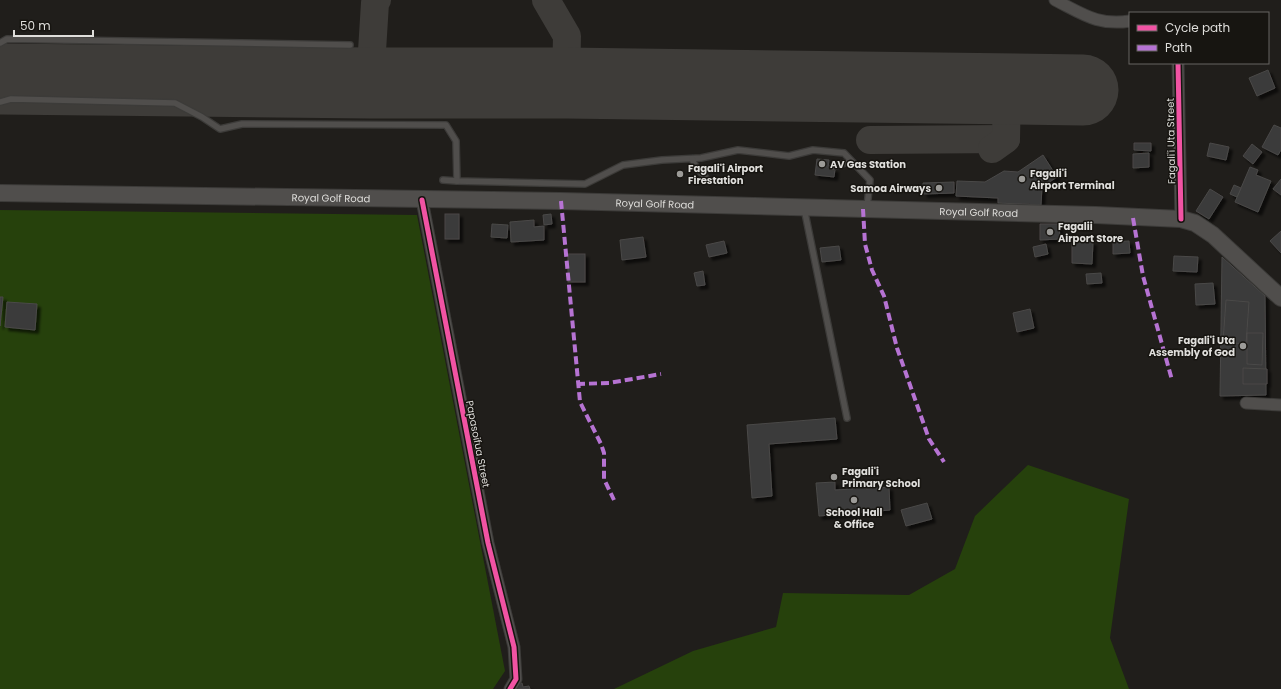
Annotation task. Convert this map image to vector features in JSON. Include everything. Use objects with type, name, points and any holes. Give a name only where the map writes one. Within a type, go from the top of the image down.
[{"type":"main road","name":"Royal Golf Road","points":[[0,193],[561,201],[1096,215],[1181,219],[1196,223],[1213,235],[1281,298]]},
{"type":"street","points":[[1055,0],[1097,21],[1114,24],[1129,21]]},
{"type":"street","name":"Fagali'i Uta Street","points":[[1178,64],[1181,219]]},
{"type":"street","name":"Papasoifua Street","points":[[422,200],[488,543],[514,647],[516,679],[510,689]]},
{"type":"street","points":[[1246,403],[1281,405]]},
{"type":"lane","points":[[0,43],[7,39],[350,45]]},
{"type":"lane","points":[[0,102],[10,99],[175,103],[202,117],[220,129],[242,124],[446,125],[456,141],[457,181]]},
{"type":"lane","points":[[443,180],[585,184],[623,165],[662,160],[692,159],[738,150],[789,156],[813,150],[844,153],[870,180],[866,210]]},
{"type":"lane","points":[[692,159],[696,167],[706,178]]},
{"type":"lane","points":[[833,167],[851,161]]},
{"type":"lane","points":[[804,208],[847,418]]},
{"type":"green space","points":[[0,210],[417,215],[505,671],[493,689],[0,689]]},
{"type":"green space","points":[[1028,465],[1129,499],[1110,638],[1129,689],[614,689],[693,651],[776,627],[783,593],[909,595],[955,569],[975,516]]},
{"type":"building","points":[[1268,70],[1275,88],[1257,96],[1249,78]]},
{"type":"building","points":[[1274,125],[1281,128],[1281,150],[1278,155],[1262,147]]},
{"type":"building","points":[[1134,143],[1151,143],[1151,151],[1134,150]]},
{"type":"building","points":[[1210,143],[1229,147],[1226,160],[1207,156]]},
{"type":"building","points":[[1252,144],[1262,152],[1253,164],[1243,156]]},
{"type":"building","points":[[1149,153],[1149,167],[1133,168],[1133,154]]},
{"type":"building","name":"Fagali'i Airport Terminal","points":[[1043,155],[1057,177],[1042,187],[1041,205],[998,203],[998,198],[956,196],[957,181],[985,182],[1004,171],[1018,172]]},
{"type":"building","name":"AV Gas Station","points":[[817,159],[829,160],[828,168],[835,169],[834,177],[815,175]]},
{"type":"building","points":[[1250,167],[1258,170],[1256,175],[1271,181],[1258,212],[1235,202]]},
{"type":"building","points":[[1281,179],[1281,195],[1273,189]]},
{"type":"building","name":"Samoa Airways","points":[[954,182],[954,193],[924,194],[923,183]]},
{"type":"building","points":[[1234,185],[1241,188],[1237,197],[1230,194]]},
{"type":"building","points":[[1210,189],[1223,197],[1209,219],[1196,211]]},
{"type":"building","points":[[445,214],[459,214],[459,239],[445,239]]},
{"type":"building","points":[[551,214],[552,224],[544,225],[543,215]]},
{"type":"building","points":[[534,220],[534,227],[544,226],[544,240],[511,242],[510,222]]},
{"type":"building","points":[[492,224],[508,225],[507,238],[491,237]]},
{"type":"building","name":"Fagalii Airport Store","points":[[1040,224],[1059,224],[1060,239],[1040,240]]},
{"type":"building","points":[[1281,231],[1281,253],[1270,241]]},
{"type":"building","points":[[643,237],[646,257],[622,260],[620,240]]},
{"type":"building","points":[[724,241],[727,253],[709,257],[706,245]]},
{"type":"building","points":[[1072,241],[1093,242],[1092,264],[1072,263]]},
{"type":"building","points":[[1129,241],[1130,253],[1113,254],[1113,242]]},
{"type":"building","points":[[1046,244],[1048,254],[1035,257],[1033,247]]},
{"type":"building","points":[[839,246],[841,260],[822,262],[820,248]]},
{"type":"building","points":[[568,254],[585,254],[585,282],[568,282]]},
{"type":"building","points":[[1174,256],[1198,257],[1197,272],[1173,271]]},
{"type":"building","name":"Fagali'i Uta Assembly of God","points":[[1222,257],[1265,296],[1266,395],[1220,396]]},
{"type":"building","points":[[703,271],[705,285],[697,286],[694,273]]},
{"type":"building","points":[[1101,273],[1102,283],[1087,284],[1086,274]]},
{"type":"building","points":[[1213,283],[1215,304],[1196,305],[1195,284]]},
{"type":"building","points":[[0,297],[3,297],[0,326]]},
{"type":"building","points":[[1226,300],[1249,302],[1246,344],[1223,342]]},
{"type":"building","points":[[7,302],[37,304],[35,330],[5,327]]},
{"type":"building","points":[[1030,309],[1034,328],[1017,332],[1013,313]]},
{"type":"building","points":[[1247,333],[1263,333],[1262,365],[1247,364]]},
{"type":"building","points":[[1243,368],[1267,369],[1267,384],[1243,384]]},
{"type":"building","points":[[835,418],[837,439],[769,444],[772,496],[752,498],[747,425]]},
{"type":"building","name":"School Hall & Office","points":[[865,481],[866,489],[889,487],[890,510],[819,516],[816,483],[835,482],[835,490],[853,489],[853,483]]},
{"type":"building","points":[[927,503],[932,519],[906,526],[901,510]]},
{"type":"building","points":[[522,683],[523,687],[529,686],[530,689],[517,689],[516,685]]},
{"type":"taxiway","points":[[370,83],[375,3],[377,0]]},
{"type":"taxiway","points":[[546,0],[567,36],[566,83]]},
{"type":"taxiway","points":[[992,149],[1006,139],[1007,89]]},
{"type":"taxiway","points":[[870,140],[1006,139]]},
{"type":"runway","points":[[0,79],[370,83],[566,83],[1083,90]]},
{"type":"marked path","points":[[561,201],[580,402],[601,444],[604,453],[604,479],[614,500]]},
{"type":"marked path","points":[[863,209],[865,244],[872,270],[884,296],[897,348],[929,439],[944,462]]},
{"type":"marked path","points":[[1133,218],[1143,276],[1172,380]]},
{"type":"marked path","points":[[577,384],[609,383],[661,374]]},
{"type":"cycle path","points":[[1178,64],[1181,219]]},
{"type":"cycle path","points":[[422,200],[488,543],[514,647],[516,679],[510,689]]},
{"type":"place","name":"AV Gas Station","points":[[822,164]]},
{"type":"place","name":"Fagali'i Airport Firestation","points":[[680,174]]},
{"type":"place","name":"Fagali'i Airport Terminal","points":[[1022,179]]},
{"type":"place","name":"Samoa Airways","points":[[939,188]]},
{"type":"place","name":"Fagalii Airport Store","points":[[1050,232]]},
{"type":"place","name":"Fagali'i Uta Assembly of God","points":[[1243,346]]},
{"type":"place","name":"Fagali'i Primary School","points":[[834,477]]},
{"type":"place","name":"School Hall & Office","points":[[854,500]]}]
